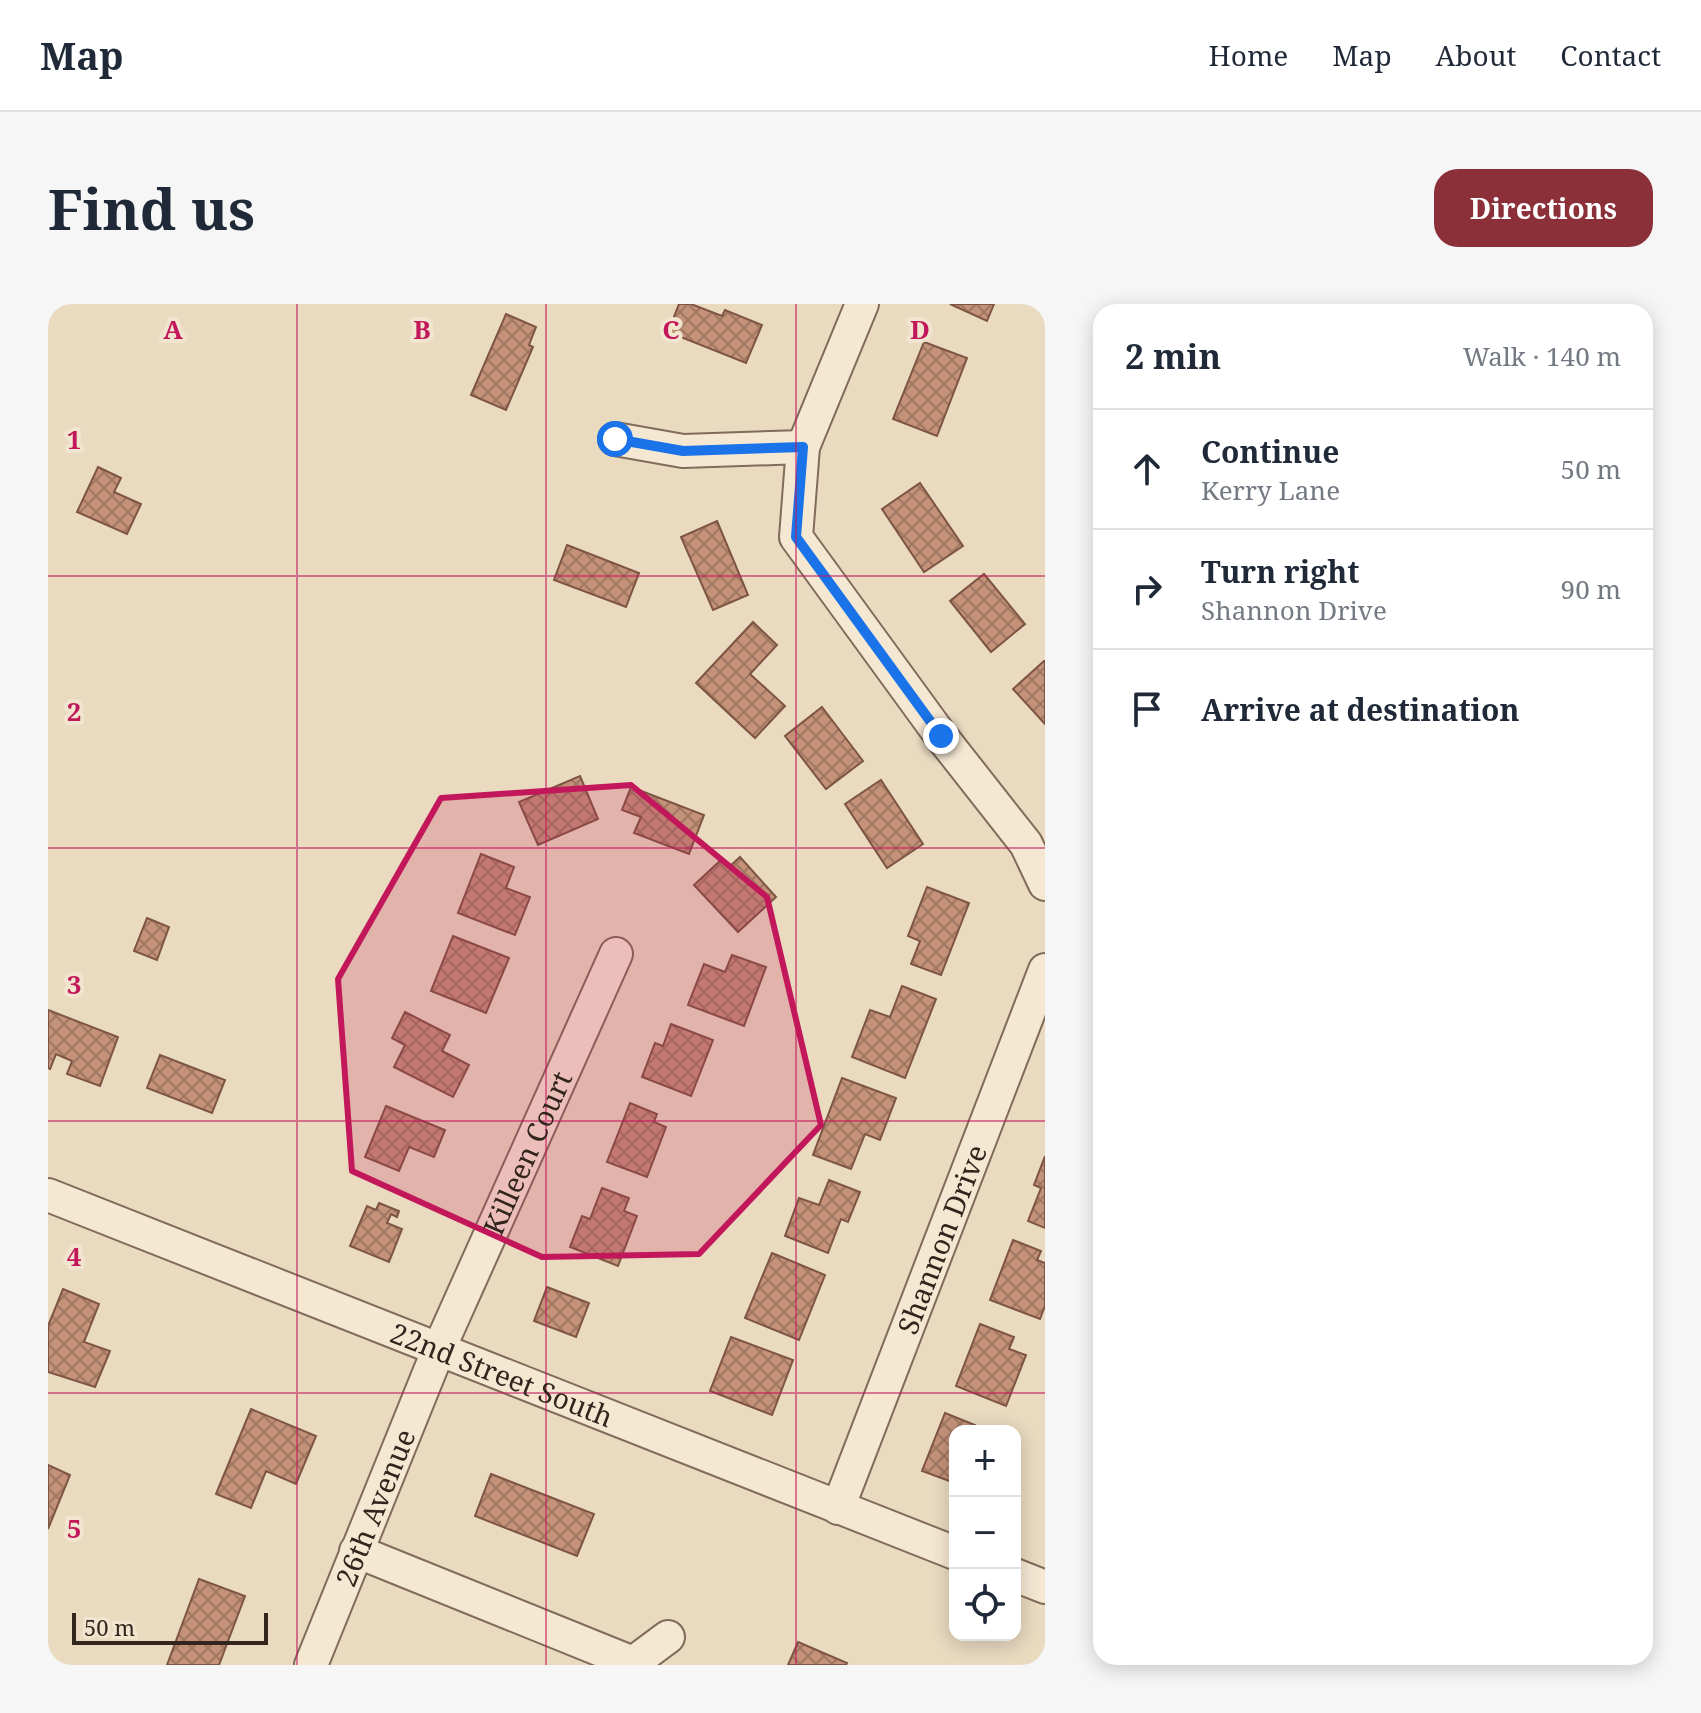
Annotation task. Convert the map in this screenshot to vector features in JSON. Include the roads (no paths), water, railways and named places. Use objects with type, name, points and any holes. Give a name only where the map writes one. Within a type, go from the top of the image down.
[{"type":"street","points":[[862,304],[803,447],[796,537],[941,736],[1026,844],[1045,884]]},
{"type":"street","points":[[615,439],[683,451],[803,447]]},
{"type":"street","name":"Killeen Court","points":[[438,1351],[616,954]]},
{"type":"street","name":"Shannon Drive","points":[[838,1508],[1045,970]]},
{"type":"street","name":"22nd Street South","points":[[48,1195],[949,1551]]},
{"type":"street","name":"26th Avenue","points":[[311,1665],[438,1351]]},
{"type":"street","points":[[356,1551],[633,1663],[668,1637]]},
{"type":"street","points":[[1021,1577],[1045,1587]]}]
